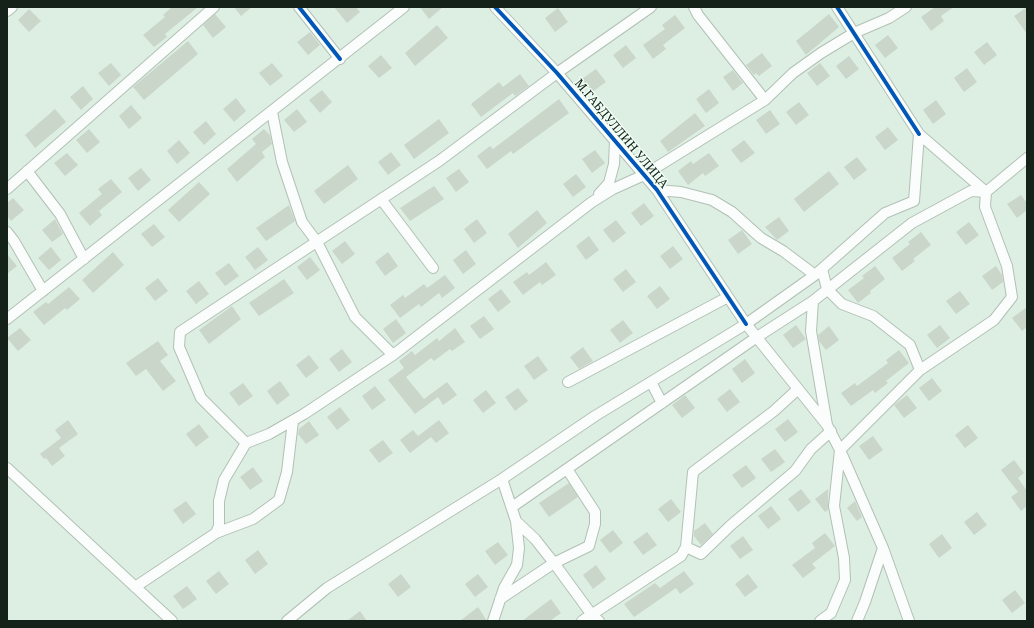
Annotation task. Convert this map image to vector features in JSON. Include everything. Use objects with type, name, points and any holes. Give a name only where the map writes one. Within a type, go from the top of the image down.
[{"type":"street","points":[[7,11],[12,7]]},
{"type":"street","points":[[7,189],[214,7]]},
{"type":"street","points":[[299,7],[340,59]]},
{"type":"street","points":[[7,319],[340,59],[404,7]]},
{"type":"street","name":"М.ГАБДУЛЛИН УЛИЦА","points":[[495,7],[557,73],[657,190],[746,324],[829,428]]},
{"type":"street","points":[[246,443],[201,398],[179,347],[180,332],[439,161],[557,73],[651,7]]},
{"type":"street","points":[[694,7],[698,15],[765,100]]},
{"type":"street","points":[[837,7],[919,134],[986,192]]},
{"type":"street","points":[[216,533],[219,526],[219,501],[224,480],[246,443],[293,421],[393,355],[592,202],[644,175],[765,100],[793,73],[821,53],[854,33],[889,18],[906,7]]},
{"type":"street","points":[[272,112],[282,162],[302,222],[317,242],[355,317],[393,355]]},
{"type":"street","points":[[912,223],[919,134]]},
{"type":"street","points":[[592,202],[609,183],[614,164],[615,141]]},
{"type":"street","points":[[512,507],[757,337],[813,301],[912,223],[971,191],[986,192],[1027,158]]},
{"type":"street","points":[[27,171],[60,214],[84,259]]},
{"type":"street","points":[[657,190],[681,192],[712,200],[732,212],[761,238],[819,272],[827,290],[842,304],[873,316],[910,345],[920,370]]},
{"type":"street","points":[[820,621],[831,613],[845,580],[844,558],[834,506],[840,450],[920,370],[994,320],[1012,297],[1007,266],[985,207],[986,192]]},
{"type":"street","points":[[381,199],[433,268]]},
{"type":"street","points":[[287,621],[327,588],[502,479],[595,416],[746,324],[819,272],[885,213],[914,201]]},
{"type":"street","points":[[7,232],[14,241],[43,291]]},
{"type":"street","points":[[568,382],[728,297]]},
{"type":"street","points":[[813,301],[811,331],[829,428],[883,548],[909,621]]},
{"type":"street","points":[[650,382],[662,404]]},
{"type":"street","points":[[582,621],[595,618],[681,556],[686,547],[693,472],[774,411],[798,389]]},
{"type":"street","points":[[135,587],[216,533],[253,519],[279,500],[287,472],[293,421]]},
{"type":"street","points":[[686,547],[701,554],[731,525],[795,470],[829,428]]},
{"type":"street","points":[[7,468],[172,621]]},
{"type":"street","points":[[500,599],[554,563],[589,546],[595,524],[595,512],[567,469]]},
{"type":"street","points":[[493,621],[504,588],[517,565],[519,548],[516,521],[502,479]]},
{"type":"street","points":[[516,521],[535,539],[595,618]]},
{"type":"street","points":[[857,621],[883,548]]},
{"type":"building","points":[[172,7],[198,7],[165,34],[167,37],[154,47],[143,35],[165,17],[163,15]]},
{"type":"building","points":[[234,7],[252,7],[241,16]]},
{"type":"building","points":[[334,7],[356,7],[360,12],[347,23]]},
{"type":"building","points":[[420,7],[443,7],[429,19]]},
{"type":"building","points":[[935,7],[954,7],[941,16],[944,21],[931,31],[921,17]]},
{"type":"building","points":[[1027,7],[1027,34],[1014,16]]},
{"type":"building","points":[[558,8],[568,22],[555,32],[545,18]]},
{"type":"building","points":[[29,9],[41,21],[29,32],[18,20]]},
{"type":"building","points":[[215,14],[226,27],[213,38],[203,25]]},
{"type":"building","points":[[829,14],[839,27],[806,55],[796,41]]},
{"type":"building","points":[[675,15],[685,28],[663,45],[666,49],[653,59],[643,45],[665,29],[662,25]]},
{"type":"building","points":[[437,25],[448,38],[415,66],[405,53]]},
{"type":"building","points":[[310,32],[320,45],[308,55],[297,42]]},
{"type":"building","points":[[888,35],[898,48],[885,58],[875,45]]},
{"type":"building","points":[[188,41],[198,54],[144,100],[133,87]]},
{"type":"building","points":[[987,42],[997,55],[984,65],[974,52]]},
{"type":"building","points":[[626,45],[636,58],[623,68],[613,55]]},
{"type":"building","points":[[762,53],[772,66],[759,76],[756,73],[754,75],[746,65]]},
{"type":"building","points":[[381,55],[392,68],[379,78],[368,66]]},
{"type":"building","points":[[849,56],[859,69],[846,79],[836,66]]},
{"type":"building","points":[[111,63],[121,75],[109,86],[98,73]]},
{"type":"building","points":[[272,63],[283,76],[270,86],[259,73]]},
{"type":"building","points":[[820,63],[830,76],[817,86],[807,73]]},
{"type":"building","points":[[967,68],[977,82],[964,92],[954,78]]},
{"type":"building","points":[[596,69],[606,82],[592,92],[582,79]]},
{"type":"building","points":[[733,70],[743,83],[733,91],[723,77]]},
{"type":"building","points":[[520,74],[529,86],[515,96],[513,93],[481,117],[471,104],[499,82],[503,87]]},
{"type":"building","points":[[83,86],[93,99],[81,110],[70,97]]},
{"type":"building","points":[[709,89],[719,103],[706,113],[696,99]]},
{"type":"building","points":[[322,90],[332,102],[320,113],[309,100]]},
{"type":"building","points":[[236,98],[246,111],[234,122],[223,109]]},
{"type":"building","points":[[559,99],[569,113],[513,154],[511,151],[487,169],[477,156],[490,146],[493,149]]},
{"type":"building","points":[[936,100],[946,114],[933,124],[923,110]]},
{"type":"building","points":[[799,102],[809,115],[796,125],[786,112]]},
{"type":"building","points":[[131,105],[142,118],[129,129],[119,116]]},
{"type":"building","points":[[55,109],[66,122],[35,148],[25,135]]},
{"type":"building","points":[[297,109],[307,122],[294,132],[284,120]]},
{"type":"building","points":[[770,110],[780,124],[766,134],[756,120]]},
{"type":"building","points":[[695,113],[705,126],[668,152],[660,141]]},
{"type":"building","points":[[439,119],[449,133],[414,159],[404,145]]},
{"type":"building","points":[[206,121],[216,134],[204,145],[193,132]]},
{"type":"building","points":[[888,127],[898,140],[885,150],[875,137]]},
{"type":"building","points":[[89,129],[100,142],[87,153],[76,140]]},
{"type":"building","points":[[264,129],[270,135],[272,144],[262,152],[265,157],[237,182],[227,169],[256,144],[252,139]]},
{"type":"building","points":[[179,140],[190,153],[177,164],[167,151]]},
{"type":"building","points":[[744,140],[755,153],[741,163],[731,150]]},
{"type":"building","points":[[595,150],[605,163],[592,173],[582,159]]},
{"type":"building","points":[[391,152],[401,165],[388,175],[378,162]]},
{"type":"building","points":[[67,153],[78,165],[65,176],[54,163]]},
{"type":"building","points":[[709,153],[719,166],[705,176],[703,173],[688,185],[678,171],[691,161],[693,164]]},
{"type":"building","points":[[857,157],[867,170],[854,180],[844,167]]},
{"type":"building","points":[[348,165],[358,179],[324,204],[314,191]]},
{"type":"building","points":[[141,168],[151,180],[138,191],[128,178]]},
{"type":"building","points":[[459,169],[469,182],[456,192],[446,178]]},
{"type":"building","points":[[829,171],[839,184],[804,212],[794,199]]},
{"type":"building","points":[[576,174],[586,187],[573,197],[563,184]]},
{"type":"building","points":[[111,179],[122,192],[99,211],[102,215],[90,226],[79,213],[102,194],[98,189]]},
{"type":"building","points":[[199,182],[210,194],[179,222],[168,210]]},
{"type":"building","points":[[434,186],[444,199],[410,221],[400,208]]},
{"type":"building","points":[[1021,195],[1027,203],[1027,210],[1017,218],[1007,204]]},
{"type":"building","points":[[13,198],[24,210],[11,221],[7,216],[7,203]]},
{"type":"building","points":[[644,203],[654,216],[641,226],[631,213]]},
{"type":"building","points":[[289,205],[295,221],[266,241],[256,228]]},
{"type":"building","points":[[537,210],[547,223],[518,248],[508,234]]},
{"type":"building","points":[[779,217],[789,231],[777,240],[765,227]]},
{"type":"building","points":[[55,219],[63,234],[52,242],[42,230]]},
{"type":"building","points":[[477,219],[487,233],[474,243],[464,229]]},
{"type":"building","points":[[616,220],[626,233],[613,243],[603,230]]},
{"type":"building","points":[[969,222],[979,235],[966,245],[956,232]]},
{"type":"building","points":[[154,224],[165,237],[152,247],[141,234]]},
{"type":"building","points":[[742,230],[752,244],[738,254],[728,240]]},
{"type":"building","points":[[921,232],[931,245],[913,259],[915,261],[902,271],[892,258],[910,244],[908,242]]},
{"type":"building","points":[[589,236],[599,250],[586,260],[576,246]]},
{"type":"building","points":[[345,241],[355,254],[342,264],[332,251]]},
{"type":"building","points":[[673,246],[683,259],[670,269],[660,256]]},
{"type":"building","points":[[51,247],[61,260],[49,270],[38,258]]},
{"type":"building","points":[[258,247],[268,260],[255,270],[245,257]]},
{"type":"building","points":[[466,250],[476,264],[463,274],[453,260]]},
{"type":"building","points":[[113,252],[124,265],[93,293],[82,280]]},
{"type":"building","points":[[388,252],[398,266],[385,276],[375,262]]},
{"type":"building","points":[[7,254],[17,266],[7,274]]},
{"type":"building","points":[[310,257],[320,270],[307,280],[297,267]]},
{"type":"building","points":[[546,262],[556,275],[542,285],[540,282],[523,295],[513,282],[527,272],[529,275]]},
{"type":"building","points":[[229,263],[239,276],[225,286],[215,273]]},
{"type":"building","points":[[875,266],[885,279],[858,303],[848,290],[864,278],[862,276]]},
{"type":"building","points":[[996,266],[1002,275],[1003,282],[992,290],[982,276]]},
{"type":"building","points":[[626,269],[636,282],[623,292],[613,279]]},
{"type":"building","points":[[445,275],[455,288],[442,298],[439,293],[421,307],[419,304],[400,318],[390,305],[403,295],[405,298],[424,284],[427,288]]},
{"type":"building","points":[[158,278],[168,291],[155,301],[145,288]]},
{"type":"building","points":[[284,279],[294,293],[259,316],[249,303]]},
{"type":"building","points":[[199,281],[209,294],[196,304],[186,291]]},
{"type":"building","points":[[660,286],[670,299],[657,309],[647,296]]},
{"type":"building","points":[[69,287],[80,299],[67,310],[65,308],[44,325],[33,312],[46,302],[48,304]]},
{"type":"building","points":[[501,289],[511,302],[498,312],[488,299]]},
{"type":"building","points":[[960,291],[970,304],[956,314],[946,301]]},
{"type":"building","points":[[232,306],[241,319],[209,344],[199,330]]},
{"type":"building","points":[[1027,307],[1027,327],[1022,331],[1012,318]]},
{"type":"building","points":[[484,316],[494,329],[480,339],[470,326]]},
{"type":"building","points":[[396,319],[406,333],[393,343],[383,329]]},
{"type":"building","points":[[623,320],[633,333],[620,343],[610,330]]},
{"type":"building","points":[[796,325],[806,339],[793,348],[783,335]]},
{"type":"building","points":[[940,325],[950,338],[937,348],[927,335]]},
{"type":"building","points":[[829,326],[839,340],[826,350],[819,341],[818,335]]},
{"type":"building","points":[[20,328],[31,340],[18,351],[7,338]]},
{"type":"building","points":[[455,328],[465,342],[452,351],[450,349],[434,361],[431,358],[406,377],[424,399],[447,382],[457,395],[443,405],[438,397],[415,414],[388,380],[404,368],[399,361],[412,351],[415,355],[437,338],[439,341]]},
{"type":"building","points":[[158,341],[168,355],[160,361],[176,381],[163,391],[146,369],[136,376],[126,363]]},
{"type":"building","points":[[583,347],[593,361],[579,369],[570,357]]},
{"type":"building","points":[[342,349],[352,362],[339,372],[329,359]]},
{"type":"building","points":[[899,350],[909,363],[886,381],[888,383],[875,393],[873,390],[851,406],[841,393],[855,383],[857,386],[888,363],[886,360]]},
{"type":"building","points":[[309,355],[319,368],[306,378],[296,365]]},
{"type":"building","points":[[538,356],[548,370],[534,380],[524,366]]},
{"type":"building","points":[[745,359],[755,373],[742,383],[732,369]]},
{"type":"building","points":[[932,378],[942,391],[929,401],[919,388]]},
{"type":"building","points":[[280,381],[290,395],[277,405],[267,391]]},
{"type":"building","points":[[243,383],[253,396],[239,406],[229,393]]},
{"type":"building","points":[[375,386],[386,400],[372,410],[362,396]]},
{"type":"building","points":[[518,388],[528,401],[515,411],[505,397]]},
{"type":"building","points":[[730,389],[740,402],[727,412],[717,399]]},
{"type":"building","points":[[486,390],[496,403],[483,413],[473,400]]},
{"type":"building","points":[[685,395],[695,408],[682,418],[672,405]]},
{"type":"building","points":[[907,395],[917,408],[904,418],[894,405]]},
{"type":"building","points":[[340,407],[350,420],[337,430],[327,417]]},
{"type":"building","points":[[788,419],[798,432],[785,442],[775,429]]},
{"type":"building","points":[[68,420],[78,434],[59,448],[65,456],[52,466],[46,458],[44,459],[40,454],[61,438],[55,430]]},
{"type":"building","points":[[439,420],[449,433],[436,443],[431,437],[410,453],[400,440],[413,430],[418,436]]},
{"type":"building","points":[[309,421],[319,435],[306,444],[298,434],[299,429]]},
{"type":"building","points":[[199,424],[209,437],[196,447],[186,434]]},
{"type":"building","points":[[968,425],[978,438],[965,448],[955,435]]},
{"type":"building","points":[[873,436],[883,450],[869,460],[859,446]]},
{"type":"building","points":[[383,440],[393,453],[379,463],[369,450]]},
{"type":"building","points":[[775,449],[785,462],[771,472],[761,459]]},
{"type":"building","points":[[1014,460],[1024,473],[1018,478],[1027,491],[1027,506],[1021,511],[1011,497],[1018,492],[1001,470]]},
{"type":"building","points":[[746,465],[756,478],[742,488],[732,475]]},
{"type":"building","points":[[253,467],[263,481],[250,490],[240,477]]},
{"type":"building","points":[[569,483],[578,497],[549,517],[539,503]]},
{"type":"building","points":[[801,489],[811,502],[798,512],[788,499]]},
{"type":"building","points":[[828,489],[828,510],[825,512],[815,499]]},
{"type":"building","points":[[671,499],[681,512],[668,522],[658,509]]},
{"type":"building","points":[[186,501],[196,514],[183,524],[173,510]]},
{"type":"building","points":[[855,501],[862,517],[857,521],[847,508]]},
{"type":"building","points":[[771,506],[781,519],[768,529],[758,516]]},
{"type":"building","points":[[977,512],[987,525],[974,535],[964,522]]},
{"type":"building","points":[[705,523],[713,534],[701,545],[694,536],[694,531]]},
{"type":"building","points":[[613,530],[623,543],[610,553],[600,540]]},
{"type":"building","points":[[647,532],[657,545],[643,555],[633,542]]},
{"type":"building","points":[[825,533],[835,546],[812,564],[816,568],[803,578],[792,565],[815,548],[812,543]]},
{"type":"building","points":[[942,534],[952,548],[939,558],[929,544]]},
{"type":"building","points":[[743,536],[753,550],[740,559],[730,546]]},
{"type":"building","points":[[498,542],[508,555],[495,565],[485,551]]},
{"type":"building","points":[[258,550],[268,564],[255,574],[245,560]]},
{"type":"building","points":[[596,565],[606,579],[593,589],[583,575]]},
{"type":"building","points":[[219,571],[229,584],[216,594],[206,581]]},
{"type":"building","points":[[684,571],[694,584],[680,594],[676,588],[634,617],[624,604],[655,583],[660,588]]},
{"type":"building","points":[[401,574],[411,587],[398,597],[388,584]]},
{"type":"building","points":[[478,574],[488,587],[475,597],[465,584]]},
{"type":"building","points":[[748,574],[758,587],[745,597],[735,584]]},
{"type":"building","points":[[187,586],[197,599],[183,609],[173,596]]},
{"type":"building","points":[[1015,590],[1025,603],[1012,613],[1002,600]]},
{"type":"building","points":[[551,599],[561,613],[550,621],[522,621]]},
{"type":"building","points":[[478,607],[487,621],[460,621]]},
{"type":"building","points":[[360,611],[367,621],[347,621]]},
{"type":"cycle path","points":[[299,7],[340,59]]},
{"type":"cycle path","points":[[495,7],[557,73],[657,190],[746,324]]},
{"type":"cycle path","points":[[837,7],[919,134]]}]
